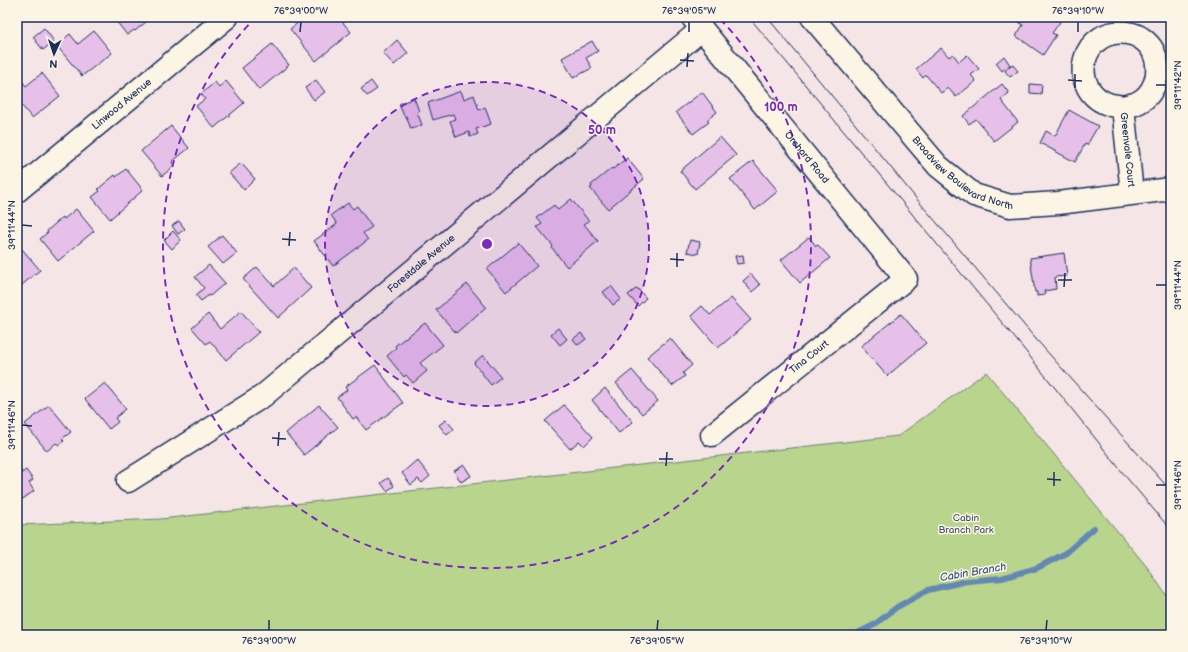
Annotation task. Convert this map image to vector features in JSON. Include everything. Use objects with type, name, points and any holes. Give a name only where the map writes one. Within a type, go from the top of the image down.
[{"type":"street","name":"Linwood Avenue","points":[[17,191],[227,17]]},
{"type":"street","name":"Broadview Boulevard North","points":[[812,17],[938,166],[974,195],[1010,206],[1058,203],[1171,189]]},
{"type":"street","name":"Orchard Road","points":[[697,23],[906,279]]},
{"type":"street","name":"Forestdale Avenue","points":[[128,481],[263,396],[697,23]]},
{"type":"street","name":"Greenvale Court","points":[[1123,107],[1132,193]]},
{"type":"street","name":"Tina Court","points":[[712,435],[906,279]]},
{"type":"green space","name":"Cabin Branch Park","points":[[986,372],[1147,567],[1171,602],[1171,635],[17,635],[17,525],[161,519],[898,436]]},
{"type":"building","points":[[113,17],[152,17],[135,31],[134,30],[127,35]]},
{"type":"building","points":[[305,17],[338,17],[351,32],[316,61],[290,29]]},
{"type":"building","points":[[1022,17],[1052,17],[1060,22],[1052,33],[1056,35],[1043,55],[1016,36],[1023,25],[1019,22]]},
{"type":"building","points":[[44,28],[54,41],[43,50],[33,37]]},
{"type":"building","points":[[94,31],[112,53],[82,76],[56,45],[70,34],[78,44]]},
{"type":"building","points":[[397,40],[408,53],[394,65],[383,53]]},
{"type":"building","points":[[592,41],[598,51],[586,58],[592,68],[573,78],[562,58]]},
{"type":"building","points":[[272,44],[289,65],[259,90],[242,68]]},
{"type":"building","points":[[941,48],[949,57],[953,54],[959,62],[967,55],[979,69],[971,75],[976,81],[956,97],[948,88],[941,93],[926,75],[923,78],[916,69]]},
{"type":"building","points":[[1004,56],[1010,65],[1002,71],[996,63]]},
{"type":"building","points":[[1012,64],[1018,71],[1010,77],[1005,71]]},
{"type":"building","points":[[42,73],[60,96],[32,118],[17,100],[17,84],[22,81],[26,86]]},
{"type":"building","points":[[316,80],[325,92],[314,100],[305,88]]},
{"type":"building","points":[[226,81],[244,103],[214,128],[196,106],[205,99],[201,94],[215,82],[219,87]]},
{"type":"building","points":[[371,81],[377,89],[367,96],[361,89]]},
{"type":"building","points":[[1002,84],[1009,93],[1001,100],[1018,122],[994,141],[976,119],[969,124],[963,116]]},
{"type":"building","points":[[1030,84],[1042,85],[1041,94],[1030,93]]},
{"type":"building","points":[[461,91],[464,99],[474,95],[479,110],[485,107],[491,124],[476,129],[478,134],[470,137],[469,132],[456,137],[450,121],[455,119],[453,114],[433,120],[428,103]]},
{"type":"building","points":[[702,92],[717,112],[707,120],[709,122],[693,134],[676,112]]},
{"type":"building","points":[[414,98],[422,125],[411,129],[399,104]]},
{"type":"building","points":[[1069,110],[1098,126],[1087,145],[1085,144],[1075,162],[1040,143],[1046,131],[1055,136]]},
{"type":"building","points":[[171,126],[189,148],[172,162],[174,166],[162,176],[141,151]]},
{"type":"building","points":[[720,137],[736,155],[695,189],[680,171]]},
{"type":"building","points":[[627,158],[644,179],[608,209],[590,188],[592,187],[591,185]]},
{"type":"building","points":[[753,161],[778,191],[755,210],[730,179]]},
{"type":"building","points":[[241,163],[255,179],[244,190],[229,173]]},
{"type":"building","points":[[126,169],[143,190],[110,219],[92,197],[100,191],[98,189],[115,175],[116,177]]},
{"type":"building","points":[[571,199],[589,221],[584,224],[598,241],[567,267],[552,248],[553,246],[537,227],[542,224],[537,218],[554,205],[558,210]]},
{"type":"building","points":[[348,203],[353,209],[357,206],[372,227],[363,233],[368,240],[333,266],[314,241],[337,224],[331,215]]},
{"type":"building","points":[[76,209],[94,231],[58,261],[40,239],[48,232],[47,230]]},
{"type":"building","points":[[179,221],[185,229],[178,234],[172,226]]},
{"type":"building","points":[[173,231],[181,240],[172,249],[164,240]]},
{"type":"building","points":[[222,235],[237,253],[223,264],[208,247]]},
{"type":"building","points":[[809,237],[816,246],[818,245],[830,258],[800,283],[781,260]]},
{"type":"building","points":[[690,240],[700,242],[698,254],[687,252]]},
{"type":"building","points":[[518,243],[537,266],[506,292],[487,269]]},
{"type":"building","points":[[22,249],[40,270],[17,289],[17,253]]},
{"type":"building","points":[[1064,253],[1067,276],[1055,277],[1056,289],[1044,291],[1045,295],[1037,296],[1037,292],[1035,292],[1030,258]]},
{"type":"building","points":[[743,255],[744,263],[737,264],[735,256]]},
{"type":"building","points":[[209,265],[225,283],[210,296],[209,295],[201,301],[196,295],[204,288],[195,277]]},
{"type":"building","points":[[257,267],[274,286],[294,268],[311,288],[278,318],[243,279]]},
{"type":"building","points":[[751,274],[760,285],[752,292],[743,281]]},
{"type":"building","points":[[467,284],[486,307],[456,333],[436,310]]},
{"type":"building","points":[[611,286],[621,299],[613,305],[603,292]]},
{"type":"building","points":[[637,288],[646,298],[638,306],[628,295]]},
{"type":"building","points":[[731,298],[751,320],[718,348],[691,316],[702,306],[710,315]]},
{"type":"building","points":[[241,311],[259,332],[226,360],[210,341],[206,344],[192,328],[208,314],[220,329]]},
{"type":"building","points":[[901,314],[926,343],[887,376],[861,346]]},
{"type":"building","points":[[425,323],[443,345],[420,363],[427,371],[413,383],[406,375],[404,377],[387,356],[396,348],[396,345]]},
{"type":"building","points":[[558,328],[567,339],[560,345],[551,334]]},
{"type":"building","points":[[581,333],[586,339],[578,345],[573,339]]},
{"type":"building","points":[[670,338],[692,365],[683,373],[685,376],[672,386],[647,357]]},
{"type":"building","points":[[483,355],[501,377],[491,385],[474,363]]},
{"type":"building","points":[[375,365],[403,403],[366,430],[356,417],[353,419],[337,397],[347,390],[345,387]]},
{"type":"building","points":[[632,370],[658,401],[642,414],[616,383]]},
{"type":"building","points":[[105,383],[126,409],[115,418],[118,422],[109,429],[85,399]]},
{"type":"building","points":[[605,388],[633,422],[619,433],[592,400]]},
{"type":"building","points":[[49,405],[71,432],[62,439],[64,441],[59,445],[56,443],[47,451],[25,424]]},
{"type":"building","points":[[319,405],[338,427],[304,455],[286,433]]},
{"type":"building","points":[[564,405],[593,437],[584,446],[579,441],[570,449],[545,421]]},
{"type":"building","points":[[446,420],[454,429],[447,435],[439,425]]},
{"type":"building","points":[[417,460],[430,476],[422,483],[418,479],[411,485],[402,473]]},
{"type":"building","points":[[464,465],[471,476],[461,482],[454,471]]},
{"type":"building","points":[[21,470],[22,473],[26,470],[33,480],[29,483],[34,491],[17,503],[17,473]]},
{"type":"building","points":[[388,478],[394,486],[387,491],[381,483]]},
{"type":"waterway","name":"Cabin Branch","points":[[854,635],[874,625],[897,607],[928,590],[967,581],[1002,578],[1037,568],[1066,553],[1094,528]]},
{"type":"tram line","points":[[749,17],[1023,348],[1127,478],[1171,530]]},
{"type":"tram line","points":[[767,17],[920,203],[1035,338],[1171,491]]}]
